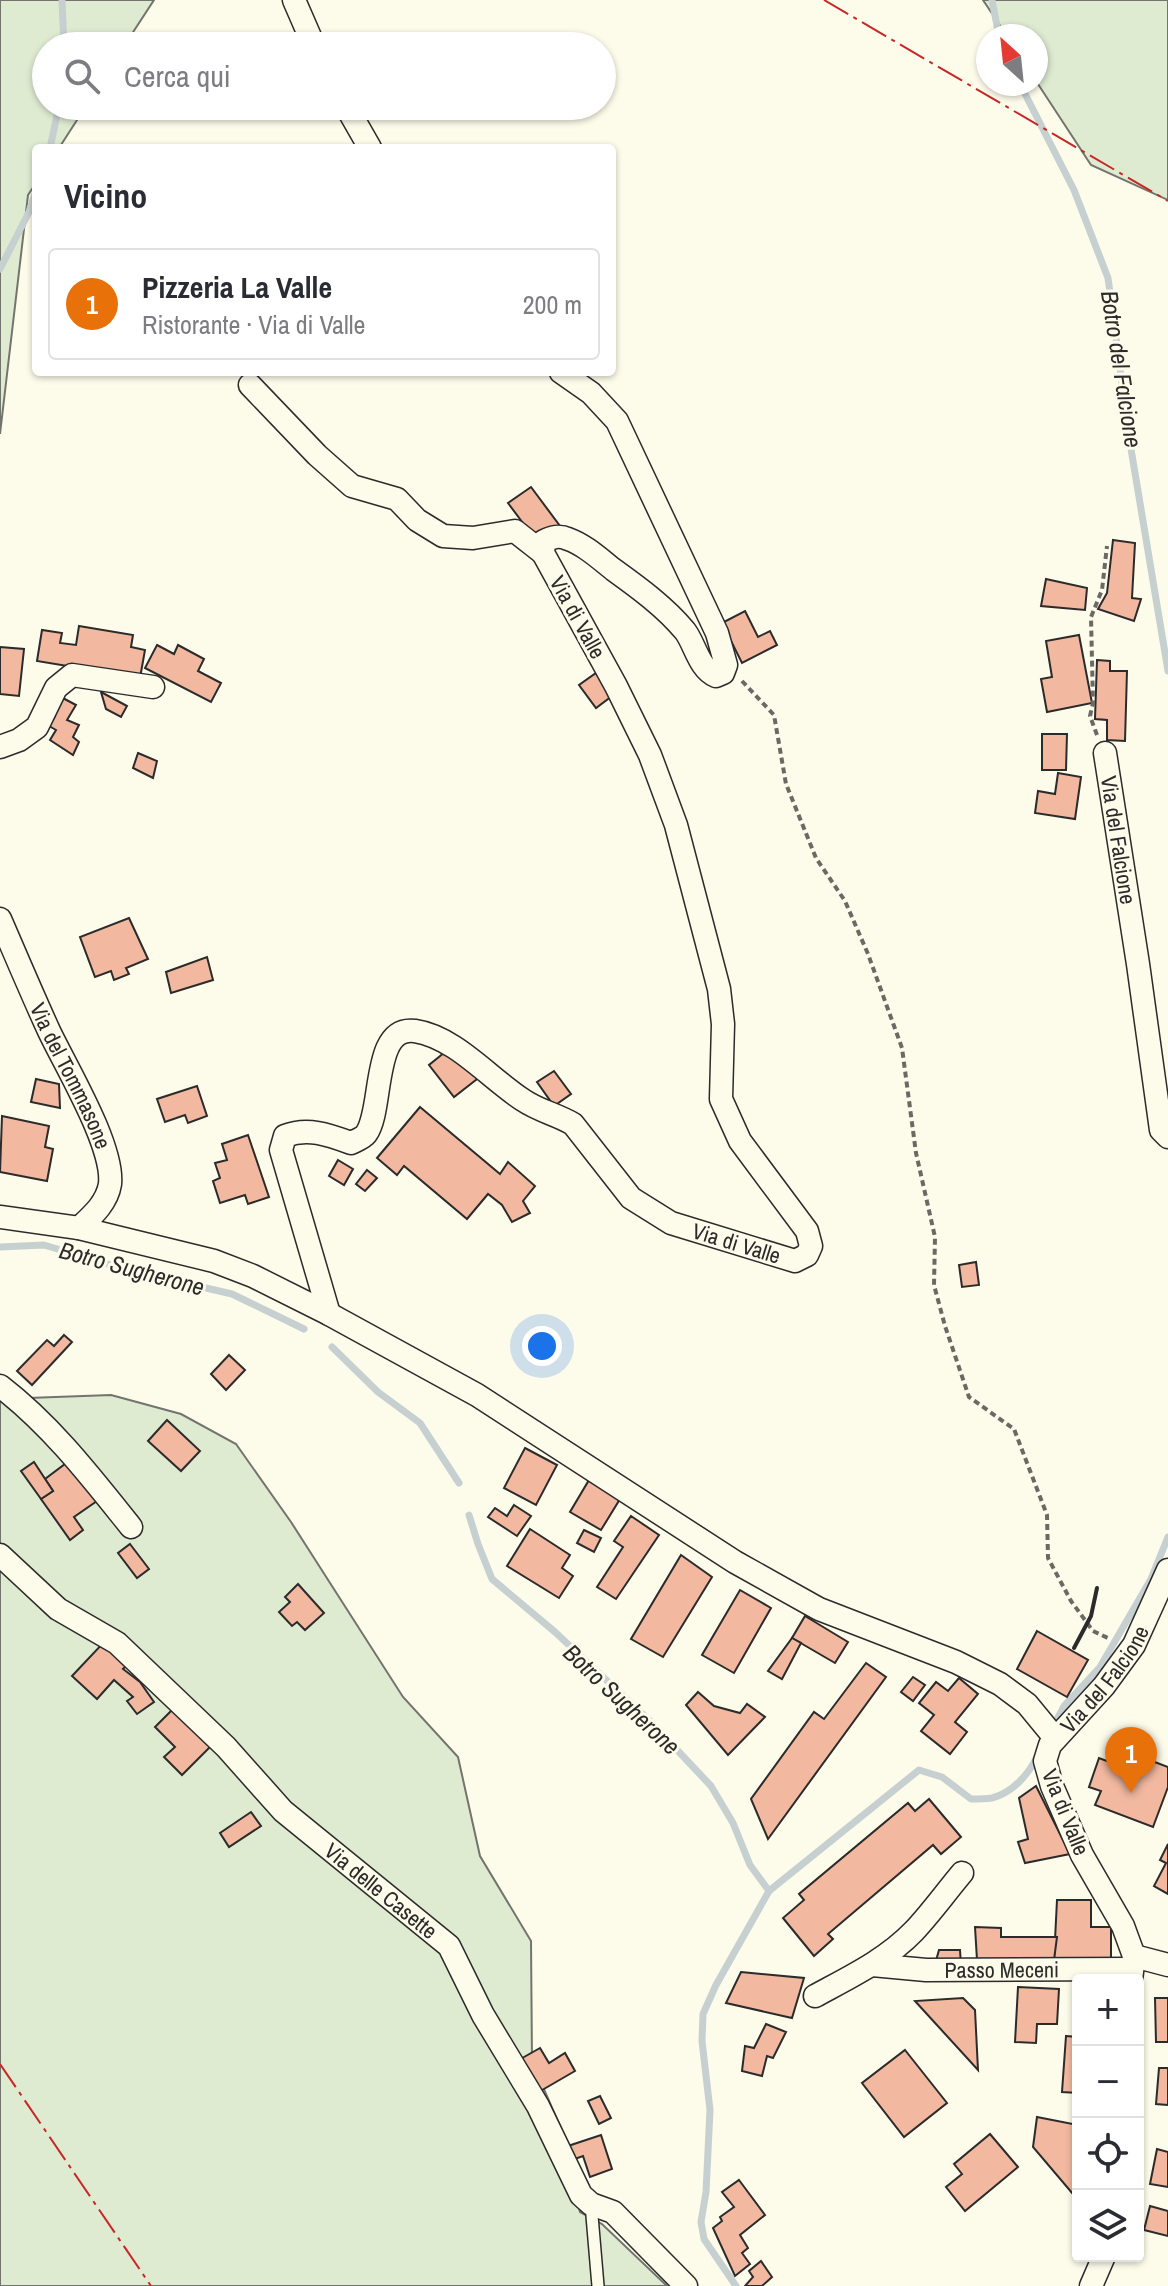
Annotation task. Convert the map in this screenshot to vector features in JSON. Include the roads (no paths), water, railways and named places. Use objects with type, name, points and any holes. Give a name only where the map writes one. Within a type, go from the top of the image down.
[{"type":"street","points":[[294,0],[308,32]]},
{"type":"street","points":[[354,120],[368,144]]},
{"type":"street","name":"Via di Valle","points":[[543,553],[544,541],[554,536],[567,538],[587,549],[675,619],[711,674],[716,676],[723,673],[726,665],[717,633],[617,421],[591,393],[567,376]]},
{"type":"street","name":"Via di Valle","points":[[250,385],[317,455],[352,486],[397,499],[417,520],[443,536],[473,538],[515,531],[543,553],[650,755],[676,825],[719,989],[723,1024],[721,1099],[740,1141],[807,1231],[811,1246],[807,1255],[795,1261],[671,1223],[631,1198],[573,1124],[525,1102],[447,1042],[412,1031],[394,1037],[385,1051],[373,1121],[365,1136],[351,1143],[324,1133],[297,1132],[285,1136],[281,1150],[329,1314]]},
{"type":"street","points":[[0,747],[19,740],[37,727],[56,688],[72,675],[153,687]]},
{"type":"street","name":"Via del Falcione","points":[[1105,753],[1161,1130],[1168,1137]]},
{"type":"street","name":"Via del Tommasone","points":[[0,919],[48,1029],[102,1140],[110,1185],[105,1200],[79,1228]]},
{"type":"street","points":[[0,1217],[79,1228],[214,1261],[253,1276],[477,1395],[735,1562],[819,1609],[981,1674],[1016,1695],[1048,1730]]},
{"type":"street","points":[[0,1386],[18,1400],[78,1462],[131,1527]]},
{"type":"street","name":"Via delle Casette","points":[[0,1555],[58,1609],[117,1643],[226,1747],[283,1811],[449,1946],[483,2015],[538,2106],[581,2195],[591,2204],[613,2212],[686,2286]]},
{"type":"street","name":"Via del Falcione","points":[[1048,1730],[1104,1686],[1141,1632],[1168,1570]]},
{"type":"street","name":"Via di Valle","points":[[1048,1730],[1045,1761],[1049,1779],[1082,1855],[1117,1914],[1132,1968]]},
{"type":"street","points":[[815,1996],[872,1965],[915,1930],[962,1873]]},
{"type":"street","name":"Passo Meceni","points":[[872,1965],[926,1970],[1168,1965]]},
{"type":"street","points":[[1091,2286],[1101,2262]]},
{"type":"lane","points":[[591,2204],[598,2286]]},
{"type":"waterway","name":"Botro Sugherone","points":[[62,0],[63,32]]},
{"type":"waterway","name":"Botro del Falcione","points":[[992,0],[997,24]]},
{"type":"waterway","name":"Botro del Falcione","points":[[1026,96],[1074,190],[1108,278],[1131,449],[1168,671]]},
{"type":"waterway","name":"Botro Sugherone","points":[[51,144],[56,120]]},
{"type":"waterway","name":"Botro Sugherone","points":[[0,269],[32,203]]},
{"type":"waterway","name":"Botro Sugherone","points":[[0,1247],[44,1245],[128,1270],[232,1294],[304,1329]]},
{"type":"waterway","name":"Botro Sugherone","points":[[332,1347],[378,1392],[420,1423],[459,1483]]},
{"type":"waterway","name":"Botro Sugherone","points":[[469,1515],[492,1579],[555,1632],[649,1720],[711,1786],[733,1823],[750,1865],[769,1891]]},
{"type":"waterway","points":[[1052,1729],[1064,1706],[1100,1667],[1151,1579],[1168,1537]]},
{"type":"waterway","points":[[736,2286],[704,2239],[701,2222],[706,2192],[710,2110],[702,2041],[703,2014],[769,1891],[919,1770],[942,1777],[971,1799],[989,1798],[1013,1788],[1037,1757]]},
{"type":"place","name":"Pizzeria La Valle","points":[[1131,1793]]}]
